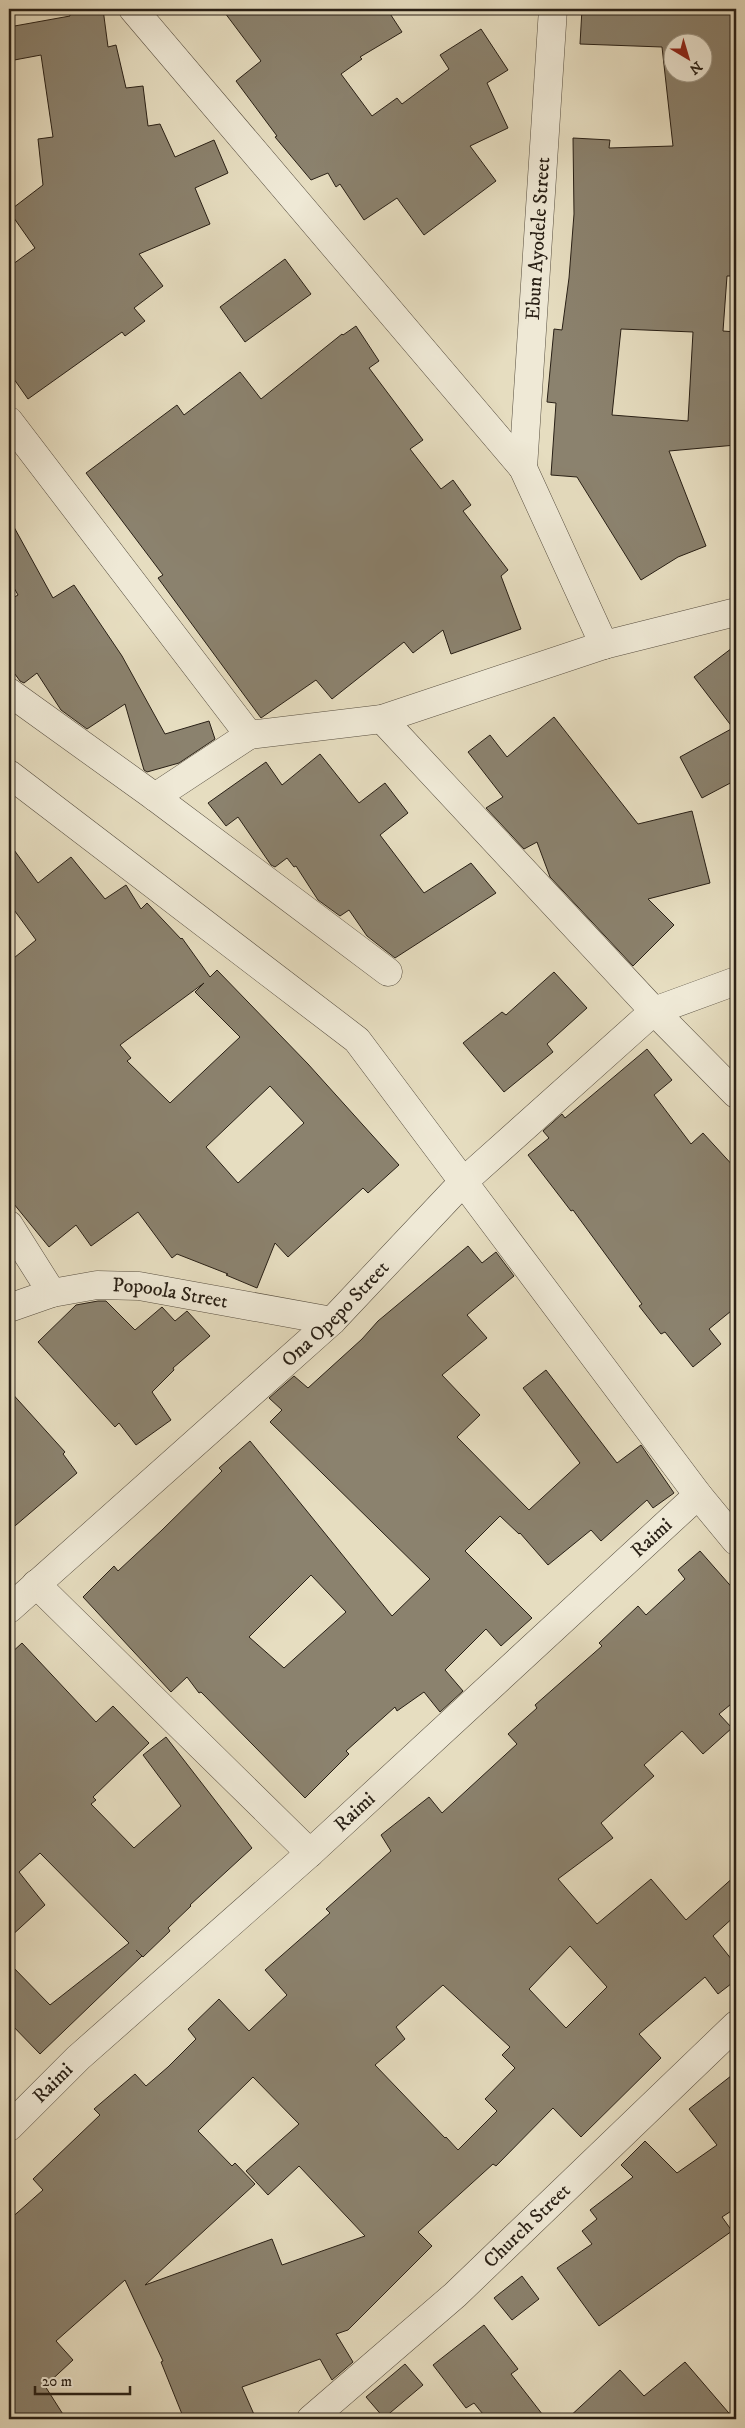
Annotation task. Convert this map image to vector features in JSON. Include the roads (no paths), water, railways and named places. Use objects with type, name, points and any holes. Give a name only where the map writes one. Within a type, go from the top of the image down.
[{"type":"street","points":[[133,9],[523,468],[604,645]]},
{"type":"street","name":"Ebun Ayodele Street","points":[[523,468],[553,9]]},
{"type":"street","points":[[9,421],[249,736]]},
{"type":"street","points":[[155,797],[249,736],[382,719],[604,645],[736,612]]},
{"type":"street","points":[[9,692],[155,797],[388,972]]},
{"type":"street","points":[[382,719],[654,1011],[736,1094]]},
{"type":"street","points":[[9,774],[357,1040],[467,1178],[698,1495],[736,1541]]},
{"type":"street","points":[[654,1011],[736,982]]},
{"type":"street","name":"Ona Opepo Street","points":[[9,1609],[332,1321],[467,1178],[654,1011]]},
{"type":"street","points":[[9,1225],[52,1293]]},
{"type":"street","name":"Popoola Street","points":[[9,1308],[52,1293],[97,1285],[139,1286],[332,1321]]},
{"type":"street","name":"Raimi","points":[[9,2127],[78,2058],[310,1853],[698,1495]]},
{"type":"street","points":[[36,1584],[310,1853]]},
{"type":"street","name":"Church Street","points":[[311,2419],[455,2295],[736,2025]]}]
